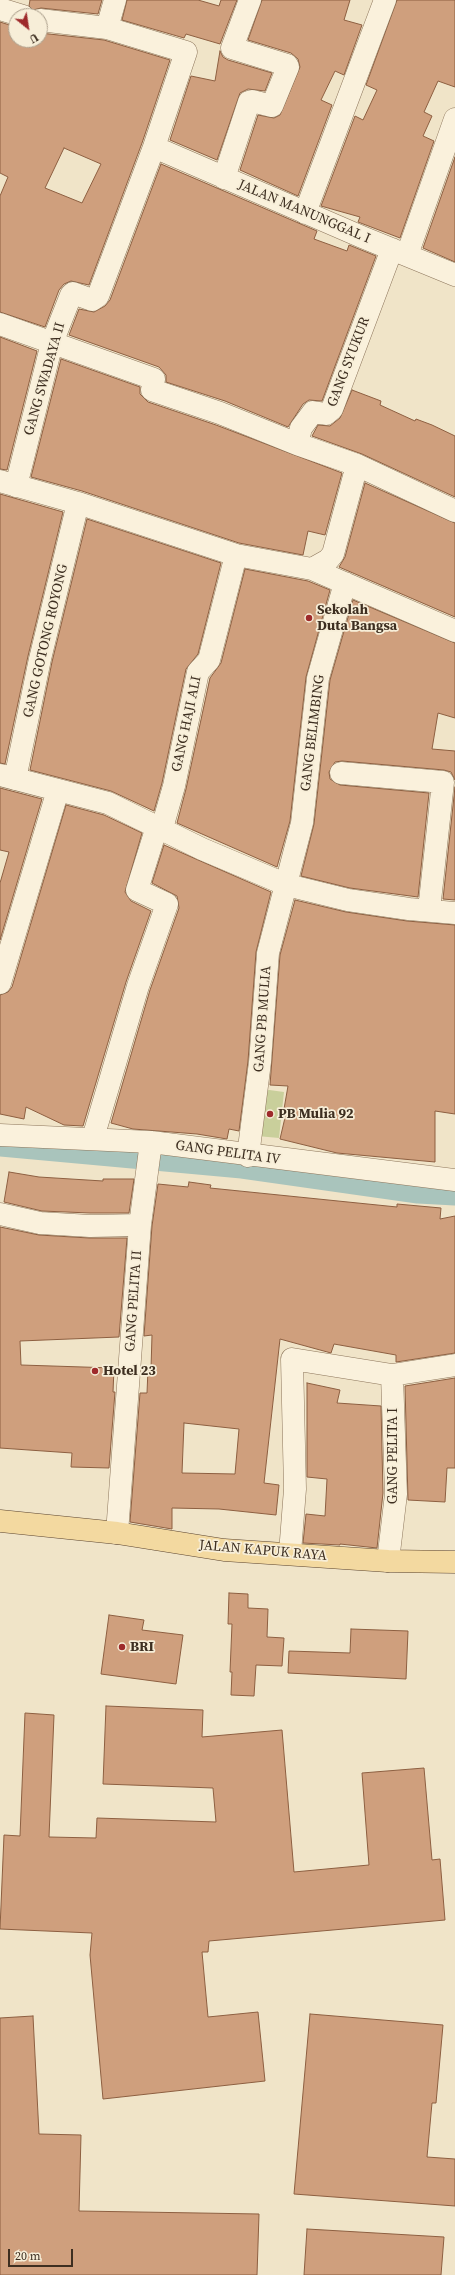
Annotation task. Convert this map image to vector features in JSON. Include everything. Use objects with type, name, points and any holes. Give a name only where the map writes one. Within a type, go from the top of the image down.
[{"type":"main road","name":"JALAN KAPUK RAYA","points":[[0,1521],[117,1533],[224,1550],[290,1553],[388,1561],[455,1562]]},
{"type":"street","points":[[107,28],[116,0]]},
{"type":"street","points":[[224,178],[249,102],[252,101],[272,106],[288,67],[287,65],[232,50],[232,45],[250,0]]},
{"type":"street","points":[[305,213],[385,0]]},
{"type":"street","points":[[48,21],[107,28],[186,51],[154,147]]},
{"type":"street","points":[[399,252],[455,119]]},
{"type":"street","name":"JALAN MANUNGGAL I","points":[[154,147],[305,213],[455,275]]},
{"type":"street","name":"GANG SWADAYA II","points":[[8,483],[52,342],[71,294],[92,300],[98,296],[154,147]]},
{"type":"street","name":"GANG SYUKUR","points":[[297,444],[301,428],[313,412],[326,414],[332,409],[399,252]]},
{"type":"street","points":[[0,324],[154,379],[152,390],[220,413],[357,466],[455,511]]},
{"type":"street","points":[[312,569],[328,560],[333,554],[357,466]]},
{"type":"street","points":[[8,483],[78,503],[236,555],[312,569],[455,630]]},
{"type":"street","name":"GANG GOTONG ROYONG","points":[[8,777],[40,659],[78,503]]},
{"type":"street","name":"GANG HAJI ALI","points":[[94,1138],[138,986],[166,905],[165,902],[137,890],[154,836],[162,828],[174,786],[198,672],[209,660],[236,555]]},
{"type":"street","name":"GANG BELIMBING","points":[[287,885],[306,798],[318,678],[345,583]]},
{"type":"street","points":[[341,773],[443,782],[429,910]]},
{"type":"street","points":[[8,777],[108,803],[162,828],[202,849],[287,885],[348,900],[409,909],[455,913]]},
{"type":"street","points":[[0,983],[58,790]]},
{"type":"street","name":"GANG PB MULIA","points":[[248,1156],[260,1062],[268,953],[287,885]]},
{"type":"street","name":"GANG PELITA IV","points":[[0,1135],[94,1138],[455,1179]]},
{"type":"street","name":"GANG PELITA II","points":[[117,1533],[140,1225],[146,1171],[151,1145]]},
{"type":"street","points":[[0,1214],[40,1224],[90,1226],[140,1225]]},
{"type":"street","points":[[290,1553],[295,1489],[292,1359],[392,1375],[455,1366]]},
{"type":"street","name":"GANG PELITA I","points":[[388,1561],[396,1494],[392,1375]]},
{"type":"green space","name":"PB Mulia 92","points":[[262,1089],[284,1092],[279,1138],[257,1136]]},
{"type":"building","points":[[30,0],[102,0],[98,14],[48,8],[31,8],[29,6]]},
{"type":"building","points":[[127,0],[198,0],[219,6],[221,0],[237,0],[220,44],[186,34],[184,38],[122,20]]},
{"type":"building","points":[[262,0],[350,0],[344,20],[362,25],[344,75],[335,71],[321,100],[332,105],[298,196],[240,170],[258,115],[274,118],[280,115],[300,67],[298,59],[291,53],[248,40]]},
{"type":"building","points":[[397,0],[455,0],[455,87],[438,81],[424,112],[432,116],[423,136],[434,141],[400,238],[358,222],[360,217],[321,206],[355,116],[363,120],[377,90],[366,85]]},
{"type":"building","points":[[0,22],[8,24],[8,48],[48,48],[48,34],[104,40],[170,60],[142,143],[89,285],[71,281],[64,284],[59,290],[45,327],[0,312],[0,196],[8,177],[0,173]],"holes":[[[64,148],[101,164],[82,203],[45,188]]]},
{"type":"building","points":[[220,51],[223,57],[228,60],[272,73],[265,91],[248,89],[240,93],[217,160],[170,140],[191,76],[215,81]]},
{"type":"building","points":[[455,157],[455,262],[423,248]]},
{"type":"building","points":[[161,164],[317,231],[314,239],[347,251],[349,245],[376,256],[322,401],[309,400],[303,404],[288,427],[225,401],[166,382],[166,375],[159,367],[69,335],[79,309],[94,312],[105,306],[110,300]]},
{"type":"building","points":[[0,337],[37,351],[7,470],[0,469]]},
{"type":"building","points":[[61,359],[140,387],[140,394],[148,402],[216,425],[342,473],[325,535],[308,531],[303,555],[239,543],[82,491],[31,477]]},
{"type":"building","points":[[352,390],[381,401],[380,405],[415,421],[416,419],[432,425],[455,436],[455,497],[362,454],[312,436],[318,425],[330,426],[340,418]]},
{"type":"building","points":[[365,483],[455,523],[455,617],[339,567],[345,557]]},
{"type":"building","points":[[0,494],[63,512],[28,656],[5,764],[0,763]]},
{"type":"building","points":[[87,519],[221,563],[198,654],[186,669],[162,783],[154,811],[111,791],[30,770],[52,662]]},
{"type":"building","points":[[245,569],[308,581],[330,590],[306,677],[290,821],[277,867],[177,823],[186,789],[210,678],[221,663]]},
{"type":"building","points":[[353,600],[455,643],[455,718],[438,713],[432,749],[455,751],[455,780],[451,772],[444,770],[342,761],[335,762],[329,772],[330,779],[340,785],[429,793],[418,897],[350,888],[301,876],[314,824],[330,680]]},
{"type":"building","points":[[455,787],[455,900],[443,899]]},
{"type":"building","points":[[0,788],[42,799],[0,940],[0,883],[9,852],[0,850]]},
{"type":"building","points":[[66,805],[104,815],[142,833],[125,892],[131,901],[151,911],[126,982],[83,1126],[64,1125],[26,1107],[24,1119],[0,1114],[0,995],[8,992],[12,987]]},
{"type":"building","points":[[164,845],[271,892],[256,952],[248,1061],[239,1131],[229,1129],[227,1139],[197,1134],[133,1129],[111,1123],[150,990],[179,908],[177,896],[152,883]]},
{"type":"building","points":[[295,900],[346,912],[407,921],[455,925],[455,1114],[435,1111],[435,1162],[337,1153],[280,1139],[287,1109],[284,1109],[288,1086],[270,1085],[280,955]]},
{"type":"building","points":[[9,1172],[39,1177],[103,1181],[103,1179],[134,1179],[129,1213],[42,1211],[4,1202]]},
{"type":"building","points":[[189,1182],[211,1185],[210,1188],[397,1207],[397,1204],[441,1208],[440,1219],[455,1216],[455,1353],[396,1362],[396,1355],[334,1344],[331,1353],[280,1339],[264,1483],[279,1485],[276,1515],[219,1509],[172,1508],[172,1529],[130,1522],[140,1393],[147,1393],[148,1369],[151,1369],[152,1335],[144,1336],[152,1226],[158,1184],[188,1187]],"holes":[[[184,1423],[239,1429],[235,1474],[182,1473]]]},
{"type":"building","points":[[0,1227],[39,1235],[89,1238],[127,1238],[119,1337],[20,1341],[21,1365],[114,1368],[113,1392],[115,1392],[109,1468],[71,1467],[72,1453],[0,1448]]},
{"type":"building","points":[[455,1378],[455,1468],[447,1468],[445,1502],[408,1500],[405,1386]]},
{"type":"building","points":[[307,1383],[340,1390],[337,1403],[381,1406],[383,1493],[377,1548],[340,1544],[303,1543],[306,1514],[325,1516],[327,1479],[307,1477]]},
{"type":"building","points":[[229,1593],[248,1594],[248,1608],[268,1609],[267,1637],[284,1638],[282,1666],[256,1665],[254,1696],[231,1695],[232,1672],[230,1672],[232,1624],[228,1624]]},
{"type":"building","points":[[109,1615],[144,1620],[142,1630],[183,1635],[176,1684],[101,1674]]},
{"type":"building","points":[[351,1629],[408,1631],[406,1679],[288,1673],[289,1651],[350,1653]]},
{"type":"building","points":[[106,1706],[203,1710],[202,1737],[282,1730],[294,1872],[369,1865],[362,1773],[424,1768],[432,1860],[440,1859],[445,1920],[209,1941],[208,1952],[202,1952],[208,2017],[258,2012],[265,2081],[103,2099],[90,1955],[92,1933],[0,1929],[4,1835],[20,1836],[25,1713],[54,1715],[49,1837],[96,1838],[97,1818],[216,1822],[213,1788],[103,1784]]},
{"type":"building","points":[[310,2014],[443,2025],[436,2103],[432,2103],[427,2157],[455,2159],[455,2206],[294,2194]]},
{"type":"building","points":[[33,2016],[39,2134],[81,2135],[79,2211],[259,2214],[257,2275],[0,2275],[0,2018]]},
{"type":"building","points":[[307,2229],[444,2237],[441,2275],[304,2275]]},
{"type":"waterway","points":[[0,1145],[242,1167],[418,1192],[455,1194]]},
{"type":"place","name":"Sekolah Duta Bangsa","points":[[309,618]]},
{"type":"place","name":"PB Mulia 92","points":[[270,1114]]},
{"type":"place","name":"Hotel 23","points":[[95,1371]]},
{"type":"place","name":"BRI","points":[[122,1647]]}]
